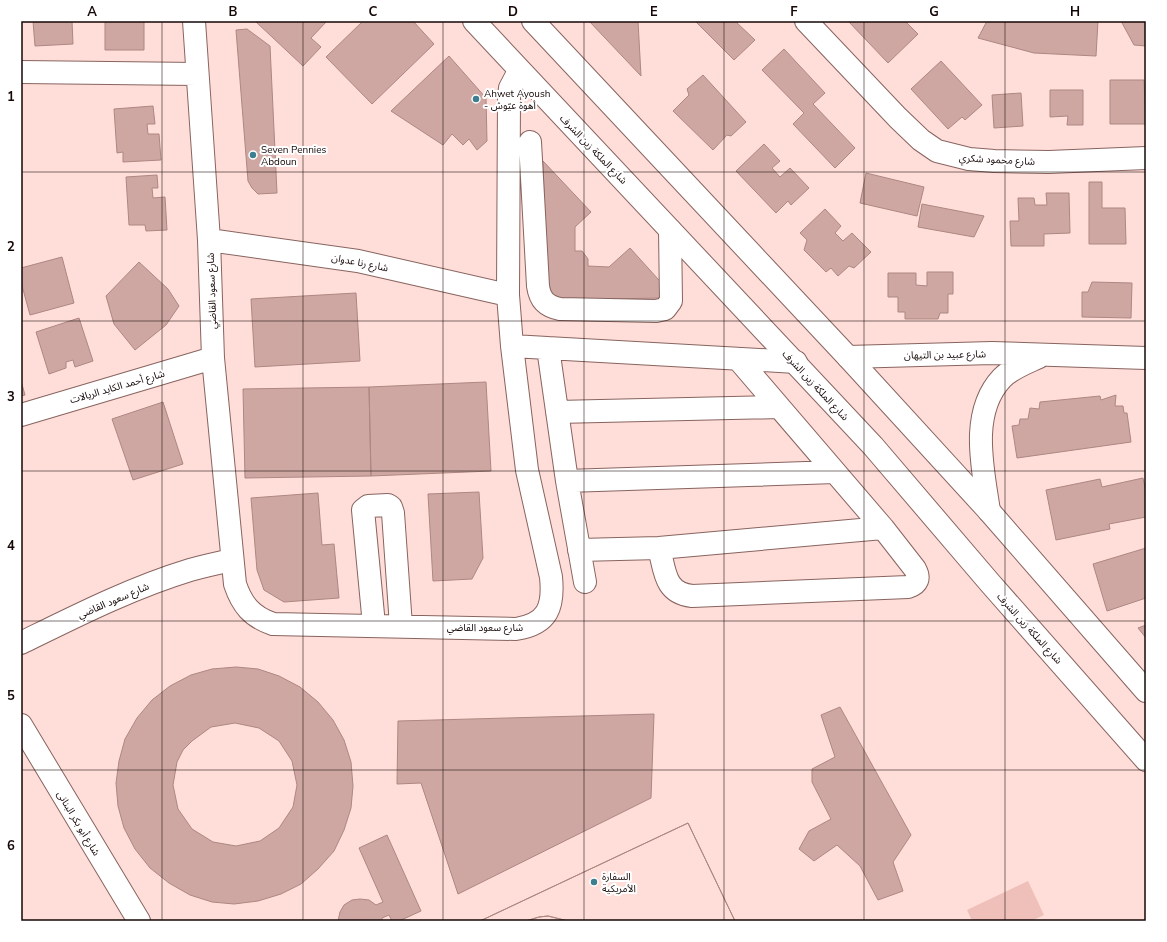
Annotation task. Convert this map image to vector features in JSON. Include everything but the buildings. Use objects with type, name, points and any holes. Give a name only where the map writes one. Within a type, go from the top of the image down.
[{"type":"street","name":"شارع سعود القاضي","points":[[194,21],[209,240],[212,358],[235,584],[239,595],[248,609],[261,620],[273,624],[516,629],[536,623],[546,615],[551,605],[553,595],[551,577],[527,470],[512,346],[508,295],[509,98],[512,84],[519,71]]},
{"type":"street","name":"شارع الملكة زين الشرف","points":[[474,21],[519,71],[796,362],[873,446],[990,583],[1146,760]]},
{"type":"street","points":[[533,21],[848,357],[989,511],[1146,691]]},
{"type":"street","name":"شارع محمود شكري","points":[[806,21],[898,118],[921,140],[937,151],[969,160],[994,161],[1049,162],[1146,158]]},
{"type":"street","points":[[21,72],[197,74]]},
{"type":"street","points":[[530,142],[539,294],[544,302],[551,307],[560,309],[656,311],[665,309],[671,301],[670,230]]},
{"type":"street","name":"شارع رنا عدوان","points":[[209,240],[358,261],[508,295]]},
{"type":"street","points":[[512,346],[796,362]]},
{"type":"street","points":[[548,348],[567,480],[585,582]]},
{"type":"street","name":"شارع عبيد بن التيهان","points":[[848,357],[942,353],[1146,358]]},
{"type":"street","name":"شارع عبيد بن التيهان","points":[[989,511],[982,463],[982,429],[986,407],[994,388],[1003,378],[1014,368],[1042,356]]},
{"type":"street","name":"شارع أحمد الكايد الريالات","points":[[21,415],[212,358]]},
{"type":"street","points":[[659,548],[669,584],[675,591],[683,595],[692,596],[914,585],[918,581],[918,574],[883,528],[738,359]]},
{"type":"street","points":[[557,412],[779,407]]},
{"type":"street","points":[[567,480],[835,472]]},
{"type":"street","points":[[374,625],[363,510],[368,506],[388,506],[391,507],[393,513],[401,626]]},
{"type":"street","points":[[579,550],[659,548],[883,528]]},
{"type":"street","name":"شارع سعود القاضي","points":[[21,644],[92,608],[140,588],[191,569],[232,560]]},
{"type":"street","name":"شارع أبو بكر البنانى","points":[[21,725],[139,921]]},
{"type":"shaded area","points":[[1028,881],[1044,915],[1031,921],[972,921],[967,910]]},
{"type":"place","name":"Ahwet Ayoush - أهوة عيّوش","points":[[476,99]]},
{"type":"place","name":"Seven Pennies Abdoun","points":[[253,155]]},
{"type":"place","name":"السفارة الأمريكية","points":[[594,882]]}]
